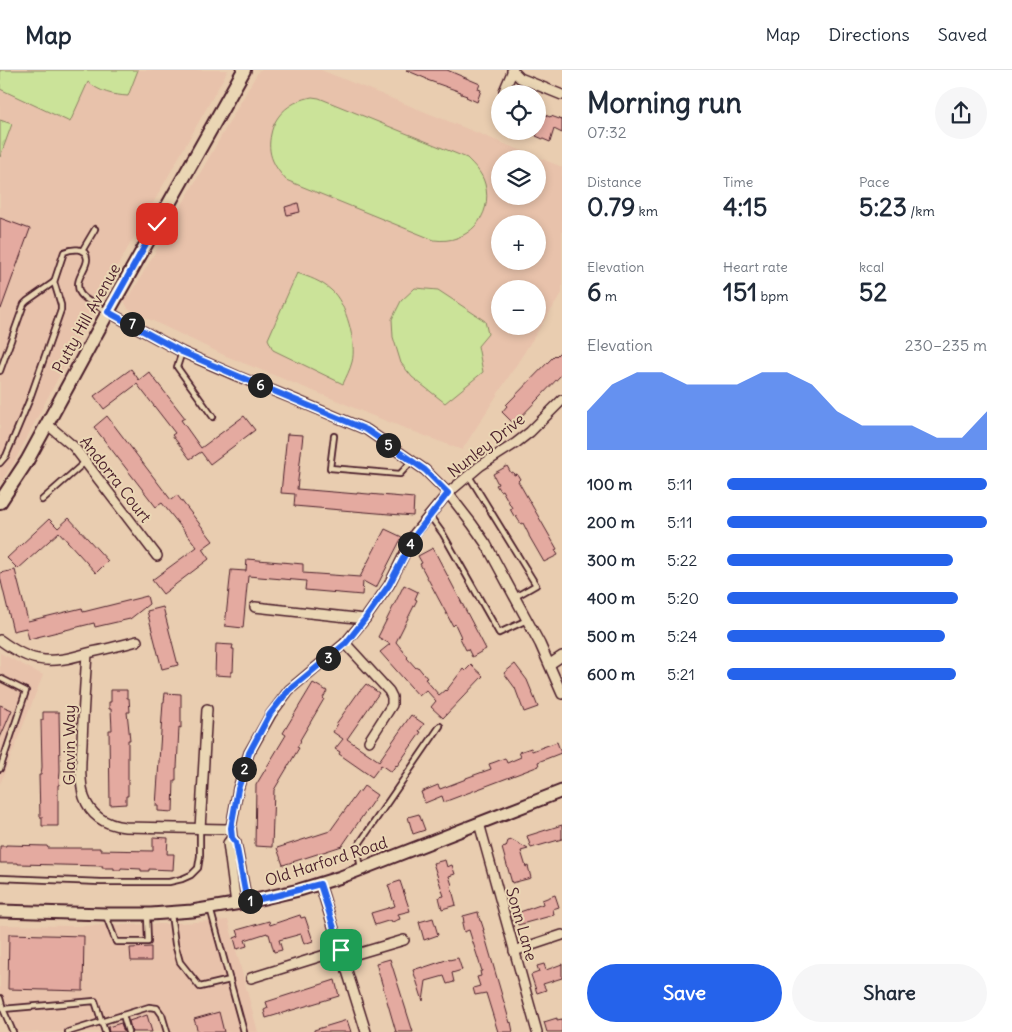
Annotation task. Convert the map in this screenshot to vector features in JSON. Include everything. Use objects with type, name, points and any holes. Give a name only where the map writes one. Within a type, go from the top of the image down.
[{"type":"main road","name":"Putty Hill Avenue","points":[[0,502],[47,424],[244,70]]},
{"type":"street","points":[[507,85],[513,70],[520,78],[562,95]]},
{"type":"street","points":[[108,312],[182,352],[367,430],[425,470],[448,493],[486,544],[550,664],[562,694]]},
{"type":"street","name":"Nunley Drive","points":[[242,903],[236,843],[232,838],[231,828],[238,789],[249,753],[270,714],[294,684],[346,643],[389,585],[416,534],[448,493],[468,475],[530,432],[562,400]]},
{"type":"street","name":"Andorra Court","points":[[47,424],[74,448],[157,556]]},
{"type":"street","points":[[255,607],[365,619]]},
{"type":"street","points":[[0,640],[38,659],[64,659],[137,641]]},
{"type":"street","points":[[346,643],[389,691],[393,701],[369,740]]},
{"type":"street","name":"Glavin Way","points":[[87,654],[81,767],[82,789],[93,813],[109,824],[125,827],[231,828]]},
{"type":"street","points":[[550,664],[562,656]]},
{"type":"street","points":[[200,828],[207,708]]},
{"type":"street","name":"Old Harford Road","points":[[0,912],[171,913],[242,903],[286,894],[361,869],[562,791]]},
{"type":"street","name":"Sonn Lane","points":[[479,823],[537,1032]]},
{"type":"street","points":[[320,884],[366,1032]]},
{"type":"street","points":[[514,951],[562,935]]},
{"type":"street","points":[[251,978],[404,940]]},
{"type":"lane","points":[[82,251],[95,229]]},
{"type":"lane","points":[[0,463],[6,456],[29,401],[61,310],[54,282],[64,252],[74,249],[82,251],[87,257],[78,282],[80,292],[84,298],[108,312]]},
{"type":"lane","points":[[0,371],[24,304],[54,282]]},
{"type":"lane","points":[[182,352],[176,367],[213,417]]},
{"type":"lane","points":[[334,436],[330,468],[400,474],[412,460]]},
{"type":"lane","points":[[42,500],[85,462]]},
{"type":"lane","points":[[468,475],[536,585],[514,598]]},
{"type":"lane","points":[[430,516],[443,534],[499,633],[527,620]]},
{"type":"lane","points":[[0,678],[26,691],[0,769]]},
{"type":"lane","points":[[361,869],[357,847],[440,726]]},
{"type":"lane","points":[[0,878],[111,882],[169,882],[182,879],[192,876],[198,868],[200,828]]},
{"type":"lane","points":[[210,908],[244,1032]]},
{"type":"lane","points":[[171,913],[175,944],[180,962],[200,987],[230,980]]},
{"type":"lane","points":[[105,914],[116,942],[148,942],[147,914]]},
{"type":"lane","points":[[0,998],[13,1032]]},
{"type":"lane","points":[[3,1009],[96,1001],[105,1032]]},
{"type":"lane","points":[[68,1032],[149,1007],[157,1008],[162,1015],[167,1032]]},
{"type":"lane","points":[[123,1015],[128,1032]]},
{"type":"shaded area","points":[[0,70],[228,70],[103,292],[13,464],[0,483]]},
{"type":"shaded area","points":[[259,70],[321,70],[520,150],[491,150],[491,205],[546,205],[546,161],[562,167],[562,293],[546,318],[546,280],[491,280],[491,335],[535,335],[462,450],[226,356],[128,309],[123,298],[125,295],[130,296]]},
{"type":"shaded area","points":[[0,653],[43,675],[0,784]]},
{"type":"shaded area","points":[[228,920],[258,1032],[8,1032],[0,1006],[0,925],[164,924]]},
{"type":"green space","points":[[0,70],[138,70],[128,96],[106,92],[88,82],[70,122],[0,89]]},
{"type":"green space","points":[[312,97],[319,98],[467,158],[482,176],[485,184],[487,196],[482,217],[467,233],[457,238],[434,240],[286,180],[273,161],[271,154],[270,141],[273,127],[280,114],[291,105]]},
{"type":"green space","points":[[0,120],[12,124],[0,157]]},
{"type":"green space","points":[[297,273],[319,282],[331,290],[346,313],[352,334],[353,354],[351,365],[343,384],[273,350],[268,339]]},
{"type":"green space","points":[[415,288],[438,290],[485,321],[488,334],[478,346],[483,372],[445,403],[412,377],[401,363],[393,337],[392,319],[401,301]]},
{"type":"building","points":[[406,70],[447,70],[480,84],[478,89],[481,90],[477,102],[461,94],[461,92]]},
{"type":"building","points":[[546,115],[562,120],[562,133],[554,129],[550,142],[545,140]]},
{"type":"building","points":[[298,203],[300,212],[287,215],[285,207]]},
{"type":"building","points":[[0,218],[30,229],[1,309],[0,309]]},
{"type":"building","points":[[562,350],[562,374],[514,424],[502,412],[506,405]]},
{"type":"building","points":[[131,369],[139,380],[149,372],[185,418],[181,420],[201,448],[244,416],[255,430],[210,464],[201,452],[190,459],[172,435],[175,433],[137,384],[104,409],[94,396]]},
{"type":"building","points":[[107,416],[171,500],[177,495],[213,541],[202,549],[209,559],[163,594],[152,580],[197,547],[162,503],[156,507],[94,427]]},
{"type":"building","points":[[287,434],[303,435],[297,489],[414,498],[413,516],[294,506],[295,494],[281,493]]},
{"type":"building","points":[[507,466],[511,473],[517,474],[520,479],[518,481],[557,549],[555,550],[558,555],[544,562],[523,523],[521,524],[514,516],[510,509],[512,508],[502,490],[500,491],[496,485],[498,484],[493,474]]},
{"type":"building","points":[[69,518],[108,561],[96,573],[59,532],[18,569],[7,558],[49,519],[58,528]]},
{"type":"building","points":[[385,529],[402,537],[376,588],[363,581],[362,595],[305,590],[306,581],[248,576],[243,628],[225,626],[231,570],[246,571],[247,559],[303,564],[303,573],[360,577]]},
{"type":"building","points":[[433,548],[486,649],[472,657],[468,649],[466,650],[455,624],[453,626],[420,564],[422,563],[418,556]]},
{"type":"building","points":[[15,570],[28,621],[82,608],[83,612],[147,596],[149,604],[130,619],[95,627],[94,623],[29,639],[26,628],[13,631],[0,577],[0,573]]},
{"type":"building","points":[[404,585],[418,592],[415,599],[417,600],[396,642],[407,658],[427,678],[425,679],[439,695],[446,691],[463,669],[465,671],[471,665],[483,676],[443,718],[431,707],[436,701],[426,690],[419,696],[380,652],[390,644],[378,637]]},
{"type":"building","points":[[163,607],[178,665],[162,669],[147,611]]},
{"type":"building","points":[[216,644],[233,645],[233,672],[231,672],[231,676],[215,675]]},
{"type":"building","points":[[515,664],[527,680],[538,707],[524,712],[515,688],[504,673]]},
{"type":"building","points":[[313,683],[327,691],[300,740],[297,747],[299,748],[274,790],[272,847],[255,846],[256,785],[286,735],[283,733]]},
{"type":"building","points":[[366,684],[379,693],[347,739],[379,761],[411,715],[424,724],[419,731],[421,732],[397,766],[391,772],[381,765],[372,777],[339,754],[340,752],[335,749],[343,739],[333,732],[336,724]]},
{"type":"building","points":[[111,690],[127,690],[130,712],[127,712],[130,740],[128,740],[128,796],[126,796],[126,804],[110,805],[109,730],[112,730],[109,702],[111,702]]},
{"type":"building","points":[[165,693],[181,694],[181,728],[179,727],[173,812],[158,811],[158,806],[156,806]]},
{"type":"building","points":[[0,705],[12,710],[0,738]]},
{"type":"building","points":[[43,712],[59,712],[60,770],[58,826],[42,826],[42,817],[40,817],[39,775],[41,775],[42,767],[41,720],[43,720]]},
{"type":"building","points":[[557,742],[561,753],[538,762],[539,766],[444,802],[442,796],[425,803],[421,792],[438,785],[440,789],[491,769],[489,764],[505,758],[507,763],[521,757],[519,752],[531,748],[532,751]]},
{"type":"building","points":[[364,786],[377,795],[342,846],[283,865],[277,848],[330,831]]},
{"type":"building","points":[[419,814],[425,830],[413,834],[408,817]]},
{"type":"building","points":[[562,825],[562,839],[531,848],[527,836]]},
{"type":"building","points":[[153,837],[168,838],[167,854],[174,854],[173,870],[149,869],[149,871],[141,871],[141,869],[121,868],[121,870],[114,870],[114,868],[102,868],[103,866],[0,863],[0,846],[47,846],[48,848],[153,851]]},
{"type":"building","points":[[512,840],[528,849],[521,851],[531,878],[512,883],[502,848],[506,847],[508,841]]},
{"type":"building","points":[[445,860],[447,867],[452,865],[455,874],[449,876],[456,905],[442,909],[439,897],[444,896],[433,863]]},
{"type":"building","points":[[400,881],[410,911],[398,914],[400,919],[375,925],[371,913],[395,906],[388,885]]},
{"type":"building","points":[[555,895],[559,907],[553,909],[554,915],[518,925],[514,914],[543,904],[542,900]]},
{"type":"building","points":[[478,912],[513,1032],[498,1032],[486,993],[475,995],[473,988],[480,986],[477,977],[481,976],[480,971],[482,971],[469,930],[464,932],[462,923],[464,923],[463,916]]},
{"type":"building","points":[[300,915],[301,918],[305,917],[313,941],[304,944],[301,934],[279,940],[282,950],[274,952],[269,934],[267,933],[245,940],[247,946],[237,949],[234,938],[239,936],[237,930],[269,921],[270,925]]},
{"type":"building","points":[[433,918],[438,935],[424,940],[419,922]]},
{"type":"building","points":[[9,934],[84,936],[83,991],[8,989]]},
{"type":"building","points":[[151,947],[151,961],[131,961],[130,948]]},
{"type":"building","points":[[458,958],[462,970],[452,973],[454,982],[447,984],[444,976],[426,981],[423,1001],[413,970]]},
{"type":"building","points":[[390,959],[413,1032],[396,1032],[376,963]]},
{"type":"building","points":[[544,964],[546,970],[562,964],[562,978],[543,984],[546,990],[537,993],[531,975],[539,972],[537,966]]},
{"type":"building","points":[[335,980],[339,996],[266,1018],[264,1010],[268,1008],[266,1002]]},
{"type":"building","points":[[219,1012],[224,1032],[198,1032],[194,1019]]},
{"type":"building","points":[[147,1015],[152,1032],[132,1032],[129,1021]]},
{"type":"building","points":[[557,1018],[557,1020],[562,1019],[562,1032],[547,1032],[544,1022]]},
{"type":"building","points":[[347,1020],[351,1032],[314,1032],[314,1030]]},
{"type":"building","points":[[121,1023],[124,1032],[109,1032],[108,1027]]},
{"type":"route","points":[[157,224],[108,312],[182,352],[367,430],[425,470],[448,493],[416,534],[389,585],[346,643],[294,684],[270,714],[249,753],[238,789],[231,828],[232,838],[236,843],[247,902],[320,884],[341,950]]}]
